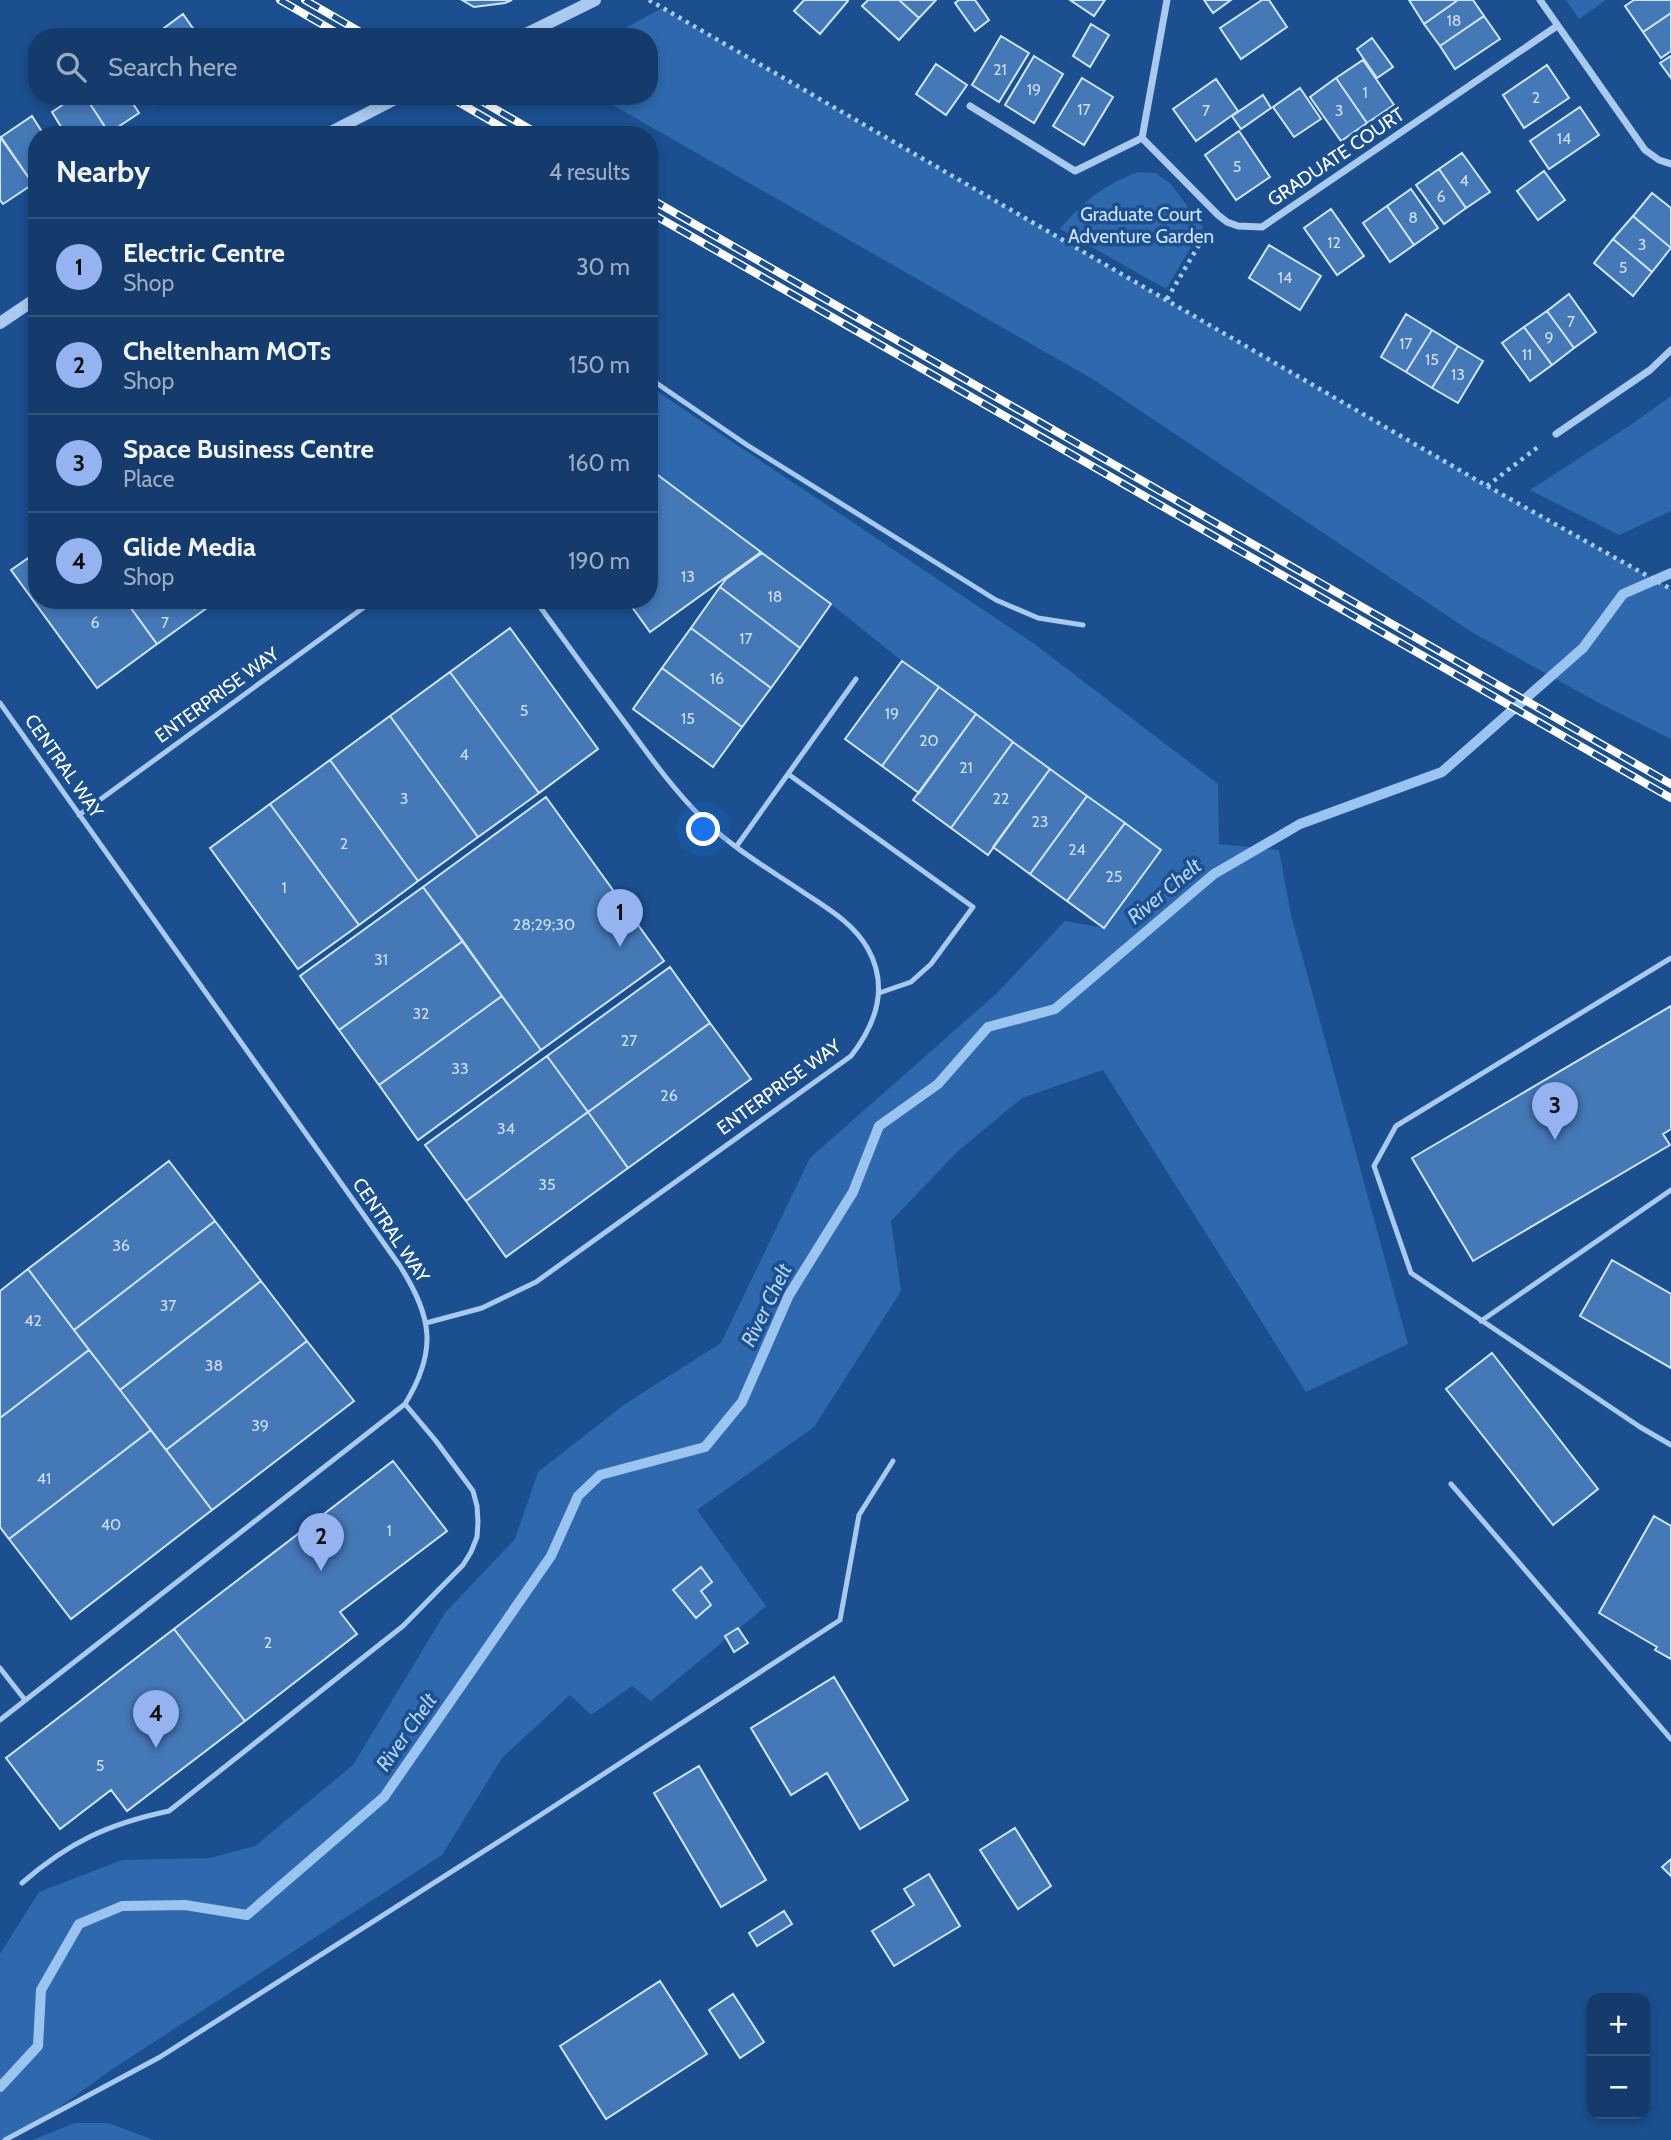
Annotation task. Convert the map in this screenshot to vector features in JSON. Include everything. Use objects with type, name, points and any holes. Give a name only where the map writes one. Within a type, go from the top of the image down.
[{"type":"street","points":[[537,28],[595,0]]},
{"type":"street","points":[[970,106],[1076,171],[1142,138],[1167,0]]},
{"type":"street","points":[[1540,0],[1646,150],[1659,160],[1671,164]]},
{"type":"street","name":"GRADUATE COURT","points":[[1142,138],[1227,222],[1238,226],[1262,227],[1558,26]]},
{"type":"street","points":[[342,126],[383,105]]},
{"type":"street","points":[[0,323],[28,304]]},
{"type":"street","points":[[1556,434],[1650,370],[1671,349]]},
{"type":"lane","points":[[658,384],[747,445],[996,600],[1038,618],[1083,625]]},
{"type":"lane","name":"ENTERPRISE WAY","points":[[79,815],[362,609]]},
{"type":"lane","name":"ENTERPRISE WAY","points":[[426,1323],[482,1308],[536,1282],[851,1056],[865,1038],[875,1016],[879,993],[876,971],[868,949],[855,930],[838,915],[736,848],[704,820],[671,786],[542,609]]},
{"type":"lane","points":[[736,848],[856,679]]},
{"type":"lane","name":"CENTRAL WAY","points":[[0,703],[400,1266],[421,1304],[426,1323],[423,1370],[405,1404],[0,1720]]},
{"type":"lane","points":[[788,774],[973,907],[931,964],[911,982],[879,993]]},
{"type":"lane","points":[[1671,958],[1396,1126],[1374,1166],[1411,1273],[1671,1445]]},
{"type":"lane","points":[[1481,1321],[1671,1190]]},
{"type":"lane","points":[[22,1883],[46,1862],[104,1829],[169,1811],[403,1626],[463,1565],[477,1537],[477,1506],[473,1491],[405,1404]]},
{"type":"lane","points":[[5,2140],[160,2057],[529,1823],[840,1620],[859,1515],[893,1461]]},
{"type":"lane","points":[[1451,1484],[1671,1739]]},
{"type":"lane","points":[[0,1668],[25,1700]]},
{"type":"path","points":[[649,0],[1487,486],[1671,589]]},
{"type":"path","points":[[1167,299],[1218,215]]},
{"type":"path","points":[[1487,486],[1556,434]]},
{"type":"green space","points":[[1566,0],[1606,0],[1579,19]]},
{"type":"green space","points":[[662,8],[1487,486],[1671,589],[1671,739],[1597,702],[1470,631],[1096,381],[658,131],[658,126],[650,126],[613,105],[658,105],[658,28],[625,28]]},
{"type":"green space","name":"Graduate Court Adventure Garden","points":[[1137,172],[1155,173],[1170,183],[1203,227],[1166,289],[1060,229],[1094,195]]},
{"type":"green space","points":[[658,392],[1033,643],[1218,784],[1219,844],[1279,850],[1291,915],[1408,1344],[1306,1392],[1103,1070],[1022,1098],[957,1152],[891,1221],[901,1291],[814,1427],[697,1510],[766,1606],[651,1701],[632,1686],[591,1715],[570,1695],[502,1758],[442,1855],[111,2070],[42,2120],[5,2140],[0,2140],[0,1954],[39,1892],[122,1860],[210,1858],[255,1846],[353,1765],[445,1613],[515,1539],[538,1472],[625,1404],[721,1343],[810,1158],[997,993],[1065,921],[1104,928],[1161,851],[902,661],[831,604],[658,476]]},
{"type":"green space","points":[[1671,396],[1671,511],[1619,535],[1530,490],[1632,424]]},
{"type":"green space","points":[[75,2123],[108,2123],[154,2140],[32,2140]]},
{"type":"building","points":[[462,0],[512,0],[474,7]]},
{"type":"building","points":[[804,0],[848,1],[820,34],[794,11]]},
{"type":"building","points":[[868,0],[899,0],[919,18],[899,40],[862,6]]},
{"type":"building","points":[[899,0],[936,0],[919,18]]},
{"type":"building","points":[[959,0],[975,0],[989,20],[975,31],[955,3]]},
{"type":"building","points":[[1070,0],[1105,0],[1094,16]]},
{"type":"building","points":[[1204,0],[1231,0],[1213,13]]},
{"type":"building","points":[[1262,0],[1269,0],[1287,27],[1241,59],[1220,28]]},
{"type":"building","points":[[1409,0],[1458,0],[1424,24]]},
{"type":"building","points":[[1458,0],[1473,0],[1484,16],[1440,46],[1424,24]]},
{"type":"building","points":[[1634,0],[1671,0],[1671,13],[1643,32],[1625,6]]},
{"type":"building","points":[[1671,13],[1671,51],[1661,58],[1643,32]]},
{"type":"building","points":[[183,14],[193,28],[164,28]]},
{"type":"building","points":[[1484,16],[1500,39],[1455,69],[1440,46]]},
{"type":"building","points":[[1091,24],[1109,35],[1090,67],[1073,56]]},
{"type":"building","points":[[1001,36],[1029,53],[999,102],[972,85]]},
{"type":"building","points":[[1372,38],[1393,67],[1377,78],[1357,49]]},
{"type":"building","points":[[1034,56],[1063,74],[1034,123],[1005,105]]},
{"type":"building","points":[[1671,56],[1671,78],[1660,63]]},
{"type":"building","points":[[1363,60],[1394,105],[1367,123],[1336,78]]},
{"type":"building","points":[[936,64],[967,85],[946,115],[916,94]]},
{"type":"building","points":[[1547,65],[1569,98],[1524,128],[1503,95]]},
{"type":"building","points":[[1082,78],[1113,97],[1084,145],[1053,126]]},
{"type":"building","points":[[1336,78],[1367,123],[1341,141],[1310,97]]},
{"type":"building","points":[[1216,79],[1238,111],[1196,141],[1173,109]]},
{"type":"building","points":[[1300,88],[1321,119],[1294,137],[1273,107]]},
{"type":"building","points":[[1263,95],[1271,108],[1241,129],[1232,116]]},
{"type":"building","points":[[62,105],[91,105],[104,126],[61,126],[52,112]]},
{"type":"building","points":[[91,105],[134,105],[139,113],[120,126],[104,126]]},
{"type":"building","points":[[1580,107],[1599,135],[1549,169],[1530,141]]},
{"type":"building","points":[[32,116],[38,126],[28,126],[28,177],[1,137]]},
{"type":"building","points":[[1239,131],[1270,177],[1236,200],[1205,155]]},
{"type":"building","points":[[0,137],[28,177],[28,187],[3,204],[0,200]]},
{"type":"building","points":[[1462,153],[1490,192],[1466,208],[1439,169]]},
{"type":"building","points":[[1439,169],[1466,208],[1444,224],[1416,185]]},
{"type":"building","points":[[1544,171],[1565,200],[1538,220],[1517,191]]},
{"type":"building","points":[[1411,189],[1438,228],[1414,245],[1387,206]]},
{"type":"building","points":[[1652,193],[1671,208],[1671,248],[1633,216]]},
{"type":"building","points":[[1387,206],[1414,245],[1390,262],[1363,223]]},
{"type":"building","points":[[1331,209],[1364,256],[1337,275],[1304,228]]},
{"type":"building","points":[[1633,216],[1671,248],[1652,272],[1613,239]]},
{"type":"building","points":[[1613,239],[1652,272],[1633,296],[1594,263]]},
{"type":"building","points":[[1269,245],[1321,276],[1300,310],[1249,278]]},
{"type":"building","points":[[1569,294],[1596,332],[1574,348],[1547,311]]},
{"type":"building","points":[[1547,311],[1574,348],[1552,365],[1524,327]]},
{"type":"building","points":[[1406,314],[1432,330],[1406,372],[1381,357]]},
{"type":"building","points":[[1524,327],[1552,365],[1530,381],[1502,343]]},
{"type":"building","points":[[1432,330],[1458,346],[1432,388],[1406,372]]},
{"type":"building","points":[[1458,346],[1483,361],[1458,403],[1432,388]]},
{"type":"building","points":[[658,475],[761,552],[650,632],[633,609],[658,609]]},
{"type":"building","points":[[762,553],[831,604],[800,648],[720,587],[726,579]]},
{"type":"building","points":[[28,558],[28,593],[11,570]]},
{"type":"building","points":[[720,587],[800,648],[771,688],[691,628]]},
{"type":"building","points":[[39,609],[132,609],[157,644],[97,688]]},
{"type":"building","points":[[132,609],[206,609],[157,644]]},
{"type":"building","points":[[510,628],[598,749],[539,793],[450,672]]},
{"type":"building","points":[[691,628],[771,688],[742,727],[662,668]]},
{"type":"building","points":[[902,661],[939,687],[882,766],[845,739]]},
{"type":"building","points":[[662,668],[742,727],[713,767],[633,709]]},
{"type":"building","points":[[450,672],[539,793],[478,837],[390,716]]},
{"type":"building","points":[[939,687],[976,714],[919,793],[882,766]]},
{"type":"building","points":[[976,714],[1013,742],[951,828],[913,800]]},
{"type":"building","points":[[390,716],[478,837],[418,881],[330,760]]},
{"type":"building","points":[[1013,742],[1050,769],[988,855],[951,828]]},
{"type":"building","points":[[330,760],[418,881],[359,925],[270,804]]},
{"type":"building","points":[[1050,769],[1087,796],[1030,874],[993,847]]},
{"type":"building","points":[[1087,796],[1125,823],[1067,901],[1030,874]]},
{"type":"building","points":[[546,797],[664,961],[541,1050],[423,887]]},
{"type":"building","points":[[270,804],[359,925],[298,969],[210,848]]},
{"type":"building","points":[[1125,823],[1161,850],[1104,928],[1067,901]]},
{"type":"building","points":[[423,887],[463,941],[339,1030],[300,976]]},
{"type":"building","points":[[463,941],[502,996],[379,1085],[339,1030]]},
{"type":"building","points":[[670,967],[710,1023],[588,1112],[547,1056]]},
{"type":"building","points":[[502,996],[541,1050],[418,1140],[379,1085]]},
{"type":"building","points":[[1671,1006],[1671,1129],[1663,1134],[1670,1145],[1473,1261],[1412,1158]]},
{"type":"building","points":[[710,1023],[751,1079],[628,1168],[588,1112]]},
{"type":"building","points":[[547,1056],[588,1112],[466,1201],[425,1145]]},
{"type":"building","points":[[588,1112],[628,1168],[506,1257],[466,1201]]},
{"type":"building","points":[[169,1161],[215,1221],[74,1330],[28,1269]]},
{"type":"building","points":[[215,1221],[261,1281],[120,1390],[74,1330]]},
{"type":"building","points":[[1612,1260],[1671,1294],[1671,1368],[1580,1316]]},
{"type":"building","points":[[28,1269],[89,1350],[0,1418],[0,1291]]},
{"type":"building","points":[[261,1281],[307,1341],[166,1450],[120,1390]]},
{"type":"building","points":[[307,1341],[354,1401],[212,1510],[166,1450]]},
{"type":"building","points":[[89,1350],[151,1430],[9,1539],[0,1527],[0,1418]]},
{"type":"building","points":[[1492,1353],[1598,1489],[1553,1525],[1446,1389]]},
{"type":"building","points":[[151,1430],[212,1510],[71,1619],[9,1539]]},
{"type":"building","points":[[393,1461],[447,1531],[340,1612],[357,1634],[245,1721],[174,1629]]},
{"type":"building","points":[[1654,1516],[1671,1526],[1671,1659],[1655,1650],[1657,1647],[1599,1613]]},
{"type":"building","points":[[701,1567],[712,1582],[701,1591],[711,1605],[696,1618],[673,1590]]},
{"type":"building","points":[[738,1628],[748,1643],[734,1652],[725,1636]]},
{"type":"building","points":[[174,1629],[245,1721],[127,1811],[111,1790],[60,1829],[6,1758]]},
{"type":"building","points":[[834,1677],[908,1800],[860,1829],[827,1773],[791,1795],[751,1728]]},
{"type":"building","points":[[699,1766],[766,1880],[721,1907],[654,1793]]},
{"type":"building","points":[[1015,1828],[1051,1886],[1018,1909],[980,1850]]},
{"type":"building","points":[[1671,1859],[1671,1876],[1662,1867]]},
{"type":"building","points":[[929,1874],[960,1926],[894,1966],[872,1931],[914,1905],[904,1889]]},
{"type":"building","points":[[784,1911],[792,1924],[757,1946],[749,1933]]},
{"type":"building","points":[[660,1981],[707,2054],[606,2119],[560,2046]]},
{"type":"building","points":[[733,1994],[764,2042],[740,2058],[709,2010]]},
{"type":"waterway","name":"River Chelt","points":[[0,2087],[38,2046],[41,1990],[79,1924],[122,1906],[185,1905],[247,1915],[384,1797],[551,1556],[578,1496],[600,1475],[705,1447],[742,1402],[789,1295],[853,1192],[879,1126],[938,1084],[988,1027],[1055,1009],[1214,874],[1300,824],[1442,772],[1583,648],[1623,594],[1671,573]]},
{"type":"railway","points":[[280,0],[328,28]]},
{"type":"railway","points":[[305,0],[353,28]]},
{"type":"railway","points":[[463,105],[500,126]]},
{"type":"railway","points":[[488,105],[525,126]]},
{"type":"railway","points":[[658,203],[1671,784]]},
{"type":"railway","points":[[658,217],[1671,798]]},
{"type":"place","name":"Electric Centre","points":[[620,947]]},
{"type":"place","name":"Space Business Centre","points":[[1555,1140]]},
{"type":"place","name":"Cheltenham MOTs","points":[[321,1571]]},
{"type":"place","name":"Glide Media","points":[[156,1748]]}]
